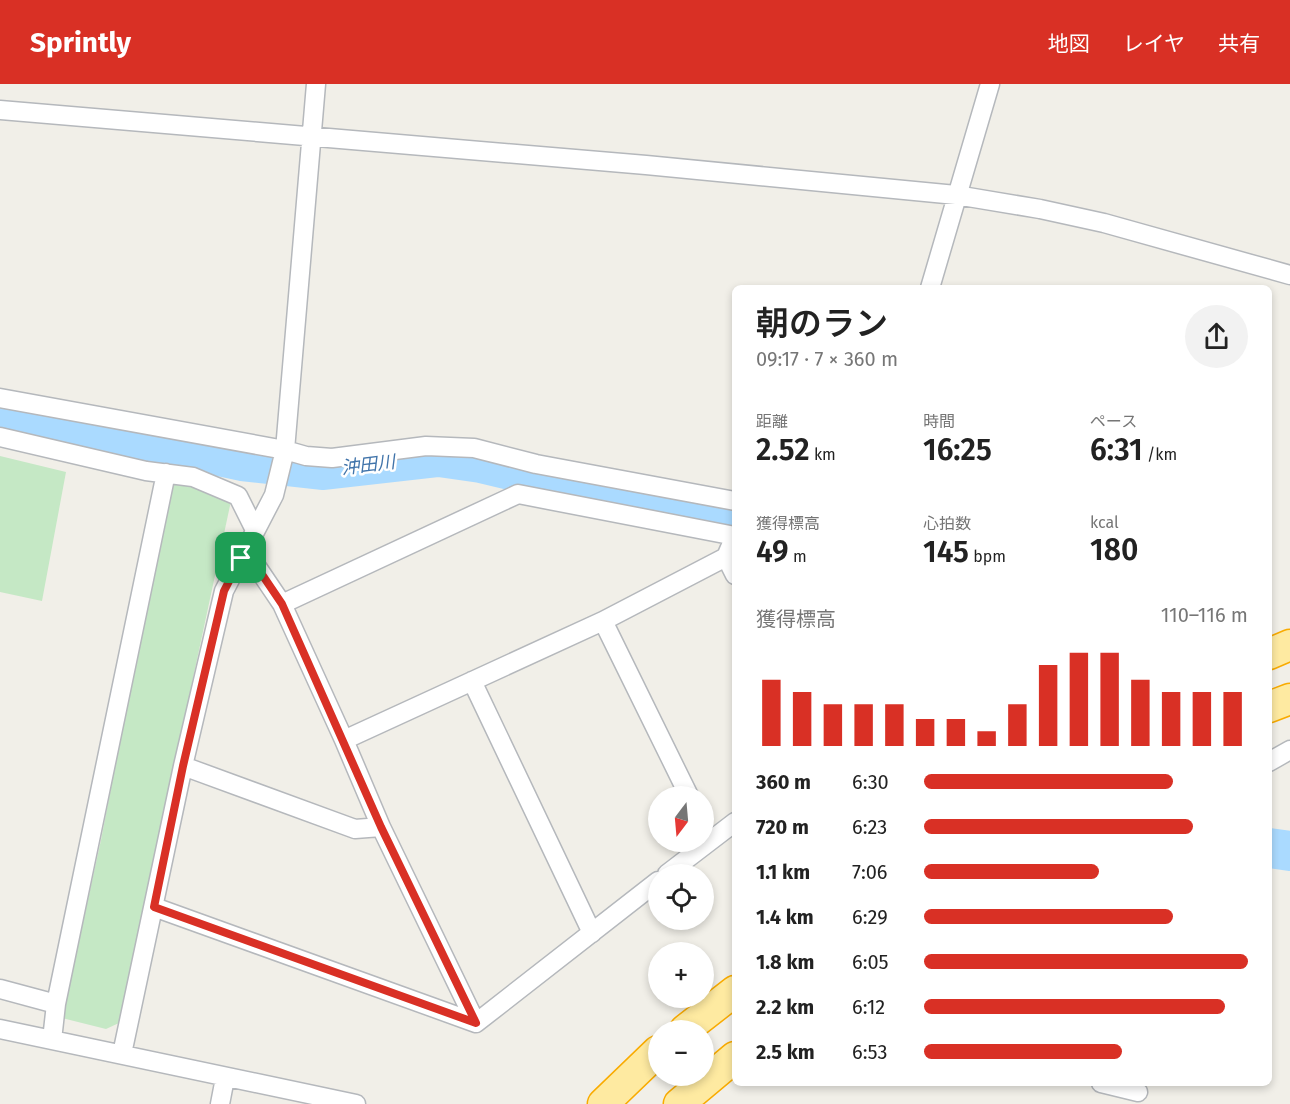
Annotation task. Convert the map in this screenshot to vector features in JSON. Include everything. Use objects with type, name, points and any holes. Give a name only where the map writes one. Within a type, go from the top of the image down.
[{"type":"highway","points":[[1272,653],[1290,645]]},
{"type":"highway","points":[[1272,706],[1290,699]]},
{"type":"highway","points":[[698,1020],[732,993]]},
{"type":"highway","points":[[679,1104],[732,1060]]},
{"type":"highway","points":[[603,1104],[648,1061]]},
{"type":"street","points":[[122,1054],[183,766],[224,591],[274,495],[285,450],[316,84]]},
{"type":"street","points":[[931,285],[990,84]]},
{"type":"street","points":[[0,110],[646,165],[956,195],[1040,209],[1104,223],[1290,275]]},
{"type":"street","points":[[0,398],[285,450],[306,456],[332,458],[426,446],[474,448],[536,464],[732,500]]},
{"type":"street","points":[[0,437],[146,471],[193,477],[238,496],[255,530]]},
{"type":"street","points":[[52,1040],[56,1004],[166,473]]},
{"type":"street","points":[[282,604],[518,494],[732,535]]},
{"type":"street","points":[[344,740],[603,621],[726,557],[732,543]]},
{"type":"street","points":[[726,557],[732,569]]},
{"type":"street","points":[[241,558],[257,567],[282,604],[381,827],[476,1023]]},
{"type":"street","points":[[603,621],[684,786]]},
{"type":"street","points":[[472,681],[592,933]]},
{"type":"street","points":[[1272,760],[1290,750]]},
{"type":"street","points":[[183,766],[356,829],[381,827]]},
{"type":"street","points":[[714,831],[732,823]]},
{"type":"street","points":[[677,864],[689,852]]},
{"type":"street","points":[[476,1023],[648,889]]},
{"type":"street","points":[[154,907],[476,1023]]},
{"type":"street","points":[[0,989],[56,1004]]},
{"type":"street","points":[[0,1029],[356,1104]]},
{"type":"street","points":[[220,1104],[225,1078]]},
{"type":"street","points":[[1112,1086],[1138,1093]]},
{"type":"green space","points":[[0,456],[66,472],[42,601],[0,592]]},
{"type":"green space","points":[[176,482],[203,485],[231,501],[119,1023],[106,1029],[62,1018],[101,840],[166,501]]},
{"type":"waterway","name":"沖田川","points":[[0,409],[242,461],[324,470],[439,457],[481,463],[564,483],[732,516]]},
{"type":"waterway","name":"沖田川","points":[[1272,848],[1290,851]]},
{"type":"route","points":[[241,558],[257,567],[282,604],[381,827],[476,1023],[154,907],[183,766],[224,591],[241,558]]}]
